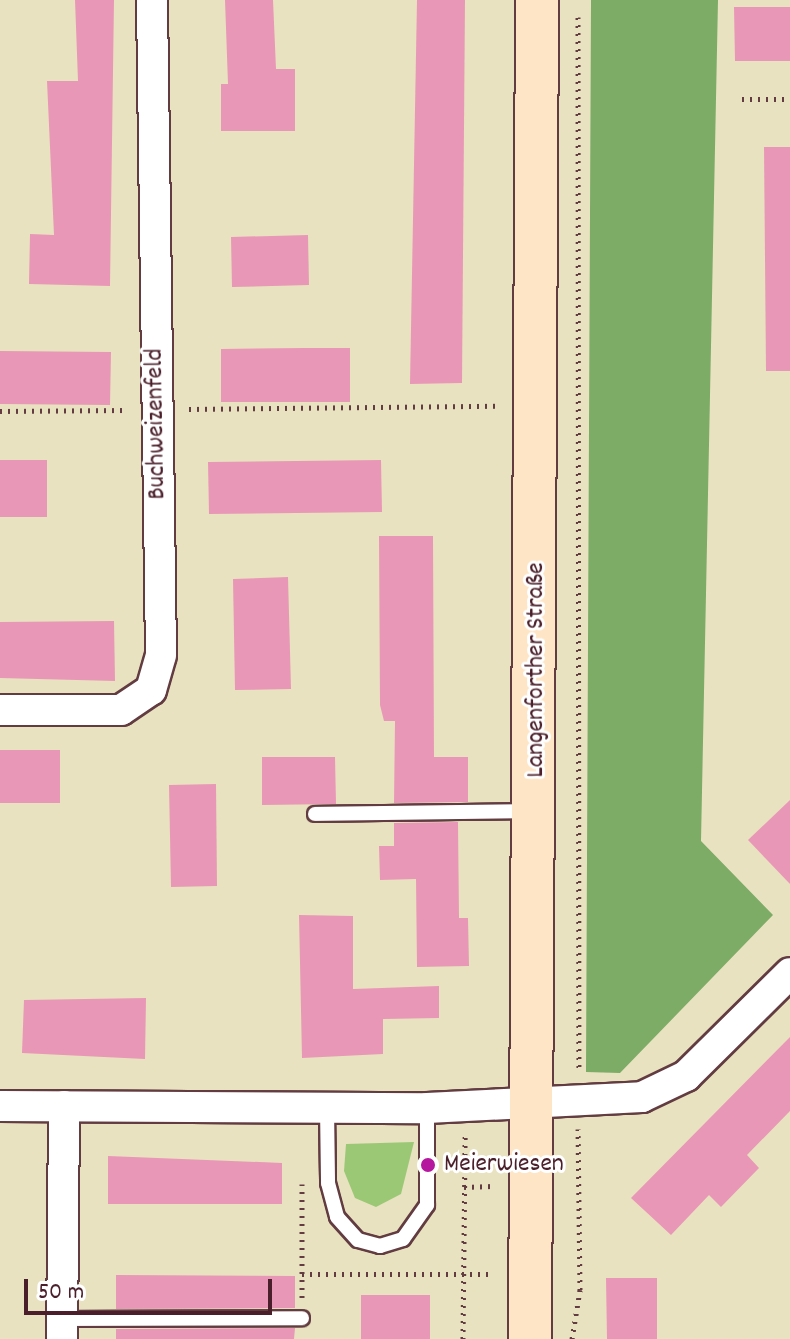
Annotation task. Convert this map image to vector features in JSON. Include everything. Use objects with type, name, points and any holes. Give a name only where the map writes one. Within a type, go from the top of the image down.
[{"type":"main road","name":"Langenforther Straße","points":[[530,1339],[536,1101],[537,0]]},
{"type":"street","name":"Buchweizenfeld","points":[[0,710],[121,710],[151,690],[161,655],[152,0]]},
{"type":"street","points":[[0,1106],[427,1108],[668,1090],[790,973]]},
{"type":"street","points":[[62,1329],[64,1106]]},
{"type":"lane","points":[[315,814],[537,811]]},
{"type":"lane","points":[[327,1108],[328,1183],[337,1217],[358,1240],[380,1246],[403,1239],[427,1205],[427,1108]]},
{"type":"lane","points":[[62,1329],[302,1318]]},
{"type":"path","points":[[572,1339],[580,1290],[578,0]]},
{"type":"path","points":[[742,99],[790,99]]},
{"type":"path","points":[[0,411],[499,406]]},
{"type":"path","points":[[463,1339],[466,1107]]},
{"type":"path","points":[[301,1168],[302,1318]]},
{"type":"path","points":[[464,1187],[496,1186]]},
{"type":"path","points":[[302,1274],[493,1274]]},
{"type":"green space","points":[[591,0],[718,0],[701,841],[773,915],[620,1073],[586,1072]]},
{"type":"green space","points":[[414,1142],[401,1194],[376,1207],[355,1198],[344,1171],[346,1144]]},
{"type":"building","points":[[75,0],[114,0],[110,286],[29,284],[30,234],[54,235],[47,81],[78,81]]},
{"type":"building","points":[[225,0],[273,0],[276,69],[295,69],[295,131],[221,131],[221,84],[228,84]]},
{"type":"building","points":[[417,0],[465,0],[462,383],[410,384]]},
{"type":"building","points":[[734,7],[790,7],[790,61],[735,61]]},
{"type":"building","points":[[764,147],[790,147],[790,371],[766,371]]},
{"type":"building","points":[[308,235],[309,285],[232,287],[231,237]]},
{"type":"building","points":[[350,348],[350,402],[221,402],[221,349]]},
{"type":"building","points":[[0,351],[111,352],[110,405],[0,404]]},
{"type":"building","points":[[0,460],[47,460],[47,517],[0,517]]},
{"type":"building","points":[[381,460],[382,512],[209,514],[208,462]]},
{"type":"building","points":[[379,536],[433,536],[434,757],[468,757],[468,802],[394,803],[395,721],[384,721],[380,705]]},
{"type":"building","points":[[288,577],[291,689],[235,690],[233,579]]},
{"type":"building","points":[[114,621],[115,681],[0,678],[0,622]]},
{"type":"building","points":[[0,750],[60,750],[60,803],[0,803]]},
{"type":"building","points":[[262,757],[335,757],[336,804],[262,805]]},
{"type":"building","points":[[216,784],[217,886],[171,887],[169,785]]},
{"type":"building","points":[[790,800],[790,884],[748,840]]},
{"type":"building","points":[[458,822],[459,918],[468,918],[469,966],[417,967],[416,879],[380,880],[379,846],[394,846],[394,823]]},
{"type":"building","points":[[299,915],[353,916],[353,989],[439,986],[439,1018],[383,1019],[383,1054],[302,1058]]},
{"type":"building","points":[[146,998],[145,1059],[22,1053],[24,1000]]},
{"type":"building","points":[[790,1037],[790,1111],[747,1155],[759,1168],[721,1207],[709,1195],[671,1235],[631,1198]]},
{"type":"building","points":[[108,1156],[282,1163],[282,1204],[108,1204]]},
{"type":"building","points":[[116,1275],[295,1276],[295,1308],[116,1309]]},
{"type":"building","points":[[606,1278],[657,1278],[657,1339],[607,1339]]},
{"type":"building","points":[[361,1295],[430,1295],[430,1339],[361,1339]]},
{"type":"building","points":[[295,1328],[294,1339],[116,1339],[116,1329]]},
{"type":"place","name":"Meierwiesen","points":[[428,1165]]}]
